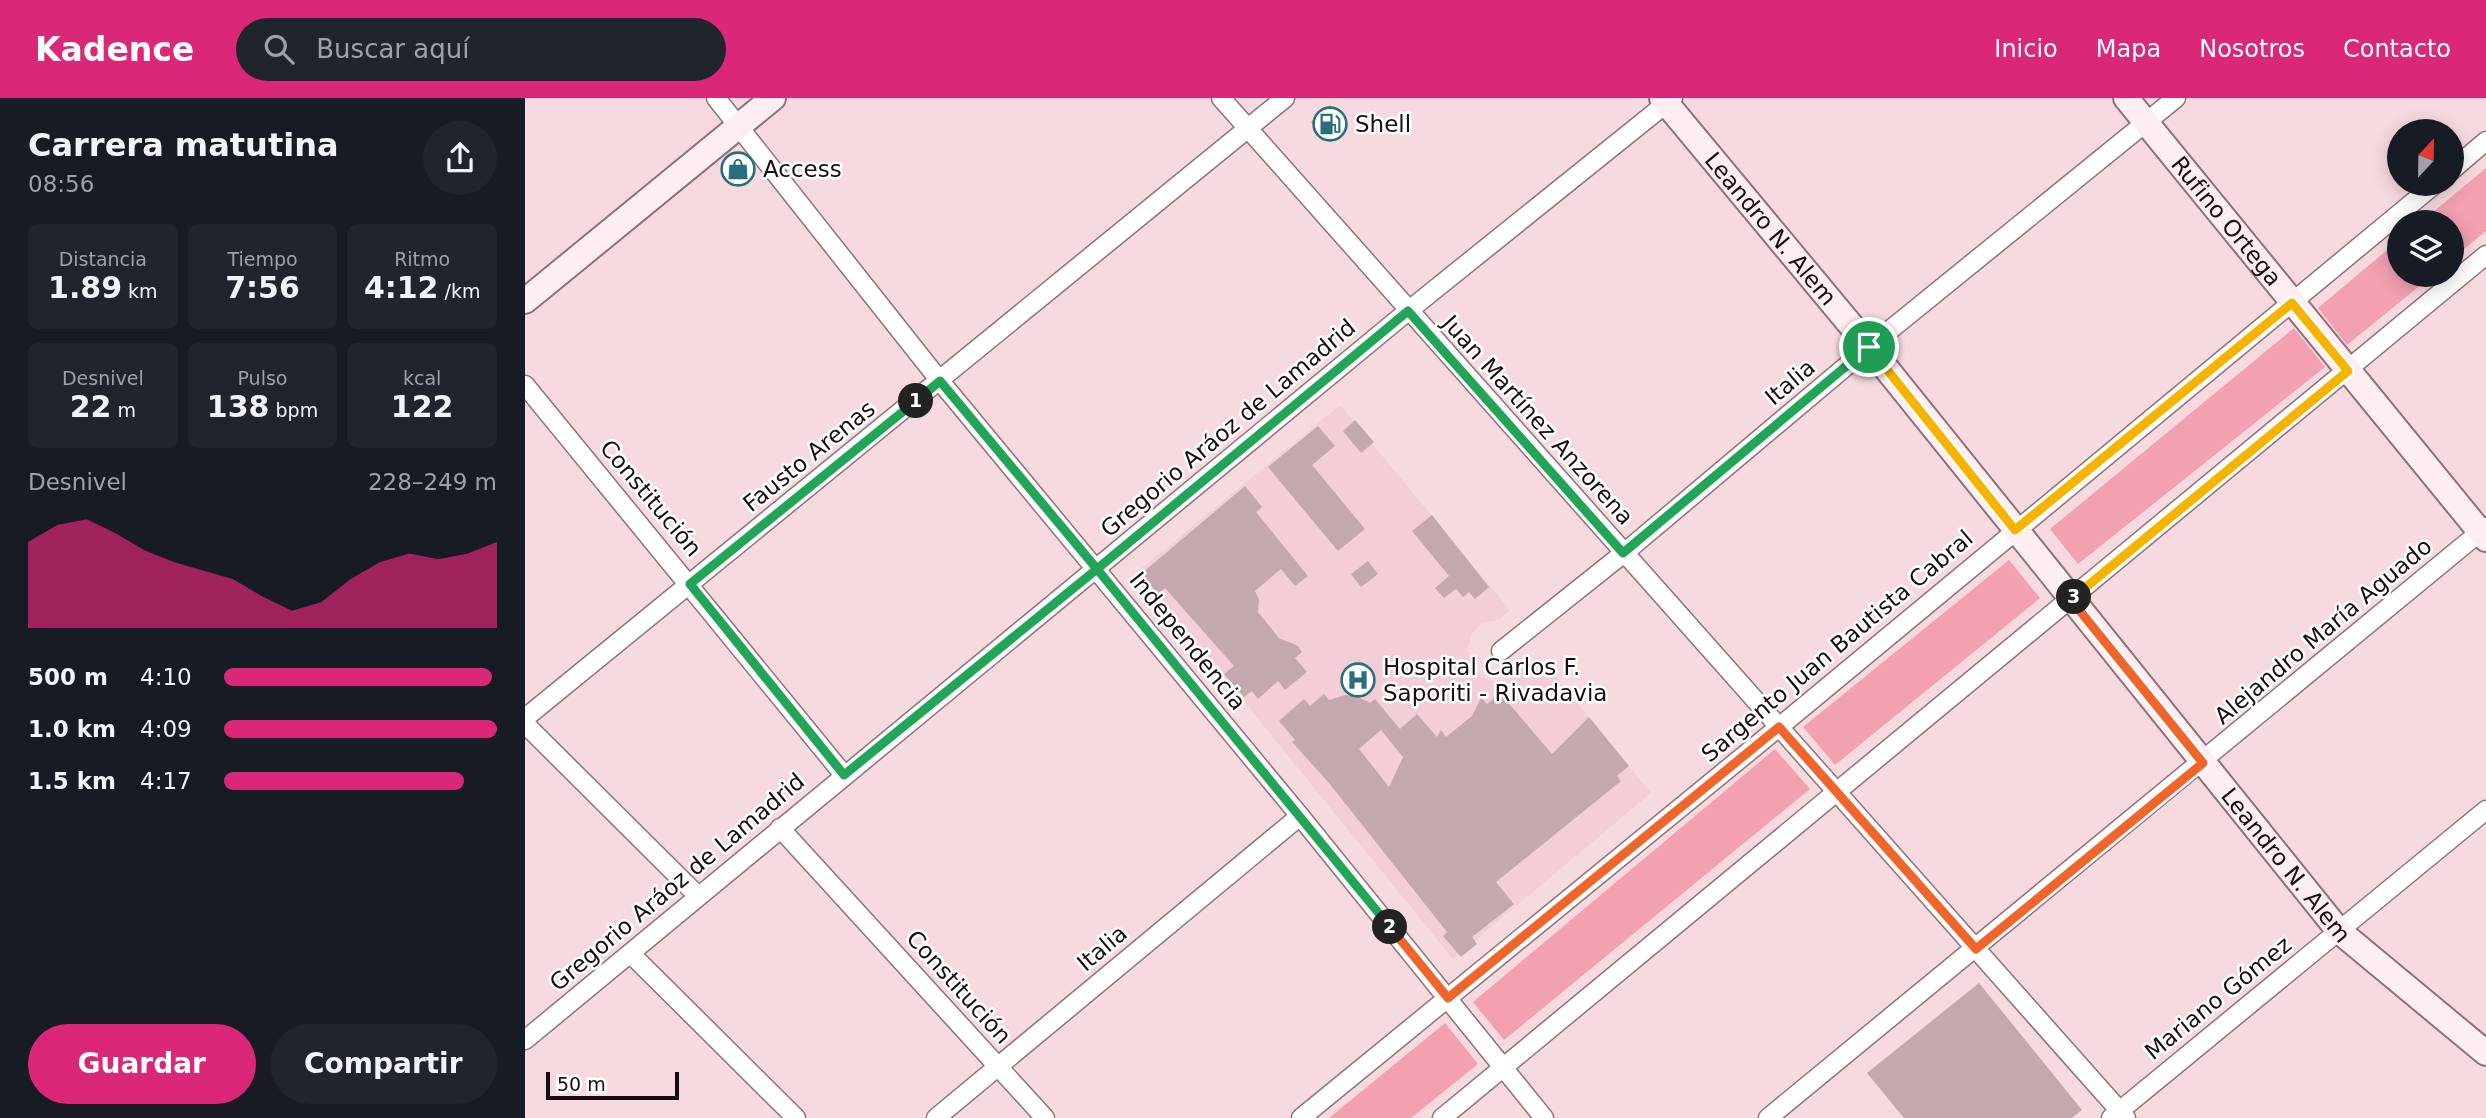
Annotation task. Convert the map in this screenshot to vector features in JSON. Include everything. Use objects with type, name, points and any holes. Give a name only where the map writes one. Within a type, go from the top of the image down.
[{"type":"street","name":"Independencia","points":[[716,98],[940,381],[1300,816],[1544,1118]]},
{"type":"street","points":[[525,301],[773,98]]},
{"type":"street","name":"Juan Martínez Anzorena","points":[[1221,98],[1976,949],[2119,1116]]},
{"type":"street","name":"Fausto Arenas","points":[[525,718],[1285,98]]},
{"type":"street","name":"Rufino Ortega","points":[[2126,98],[2484,533]]},
{"type":"street","name":"Italia","points":[[1501,651],[2176,98]]},
{"type":"street","name":"Gregorio Aráoz de Lamadrid","points":[[525,1040],[1667,100]]},
{"type":"street","name":"Leandro N. Alem","points":[[1667,100],[2339,931],[2486,1053]]},
{"type":"street","points":[[2464,160],[2486,141]]},
{"type":"street","name":"Sargento Juan Bautista Cabral","points":[[1301,1118],[2421,196]]},
{"type":"street","points":[[1442,1118],[2486,255]]},
{"type":"street","name":"Constitución","points":[[525,385],[844,775]]},
{"type":"street","name":"Alejandro María Aguado","points":[[1768,1118],[2484,533]]},
{"type":"street","points":[[525,724],[698,896]]},
{"type":"street","name":"Mariano Gómez","points":[[2119,1116],[2486,810]]},
{"type":"street","name":"Italia","points":[[936,1118],[1300,816]]},
{"type":"street","name":"Constitución","points":[[780,828],[1045,1118]]},
{"type":"street","points":[[631,954],[796,1118]]},
{"type":"shaded area","points":[[2486,168],[2486,231],[2464,249],[2464,210],[2435,210],[2452,196],[2464,196],[2464,186]]},
{"type":"shaded area","points":[[2387,250],[2387,287],[2418,287],[2347,345],[2318,308]]},
{"type":"shaded area","points":[[2294,328],[2325,367],[2078,564],[2050,529]]},
{"type":"shaded area","name":"Hospital Carlos F. Saporiti - Rivadavia","points":[[1340,405],[1510,610],[1499,620],[1481,623],[1472,634],[1467,650],[1472,666],[1486,679],[1503,683],[1539,657],[1651,793],[1453,959],[1138,571]]},
{"type":"shaded area","points":[[2009,560],[2040,598],[1835,765],[1803,727]]},
{"type":"shaded area","points":[[1775,749],[1810,789],[1504,1040],[1473,1002]]},
{"type":"shaded area","points":[[1445,1023],[1478,1064],[1411,1118],[1329,1118]]},
{"type":"building","name":"Shell","points":[[1330,105],[1348,125],[1329,141],[1311,122]]},
{"type":"building","points":[[1355,420],[1374,442],[1361,453],[1343,431]]},
{"type":"building","points":[[1318,426],[1335,446],[1312,465],[1365,529],[1338,551],[1268,467]]},
{"type":"building","points":[[1245,486],[1262,507],[1256,512],[1308,576],[1295,586],[1281,569],[1255,591],[1259,600],[1258,612],[1279,638],[1298,646],[1302,652],[1295,658],[1307,672],[1285,690],[1278,681],[1258,699],[1252,691],[1244,697],[1224,674],[1234,666],[1165,588],[1158,594],[1141,574]]},
{"type":"building","points":[[1432,515],[1489,587],[1475,599],[1469,592],[1463,597],[1456,589],[1444,598],[1435,588],[1449,576],[1412,531]]},
{"type":"building","points":[[1368,561],[1378,574],[1361,587],[1351,574]]},
{"type":"building","points":[[1500,693],[1552,754],[1589,717],[1629,766],[1617,776],[1621,781],[1496,882],[1514,904],[1472,937],[1477,944],[1461,957],[1443,936],[1447,932],[1329,783],[1292,742],[1295,740],[1279,721],[1304,699],[1310,706],[1324,694],[1329,700],[1345,695],[1370,703],[1375,699],[1400,729],[1417,714],[1437,737],[1441,730],[1446,737],[1472,716],[1481,698],[1487,704]],"holes":[[[1381,730],[1403,757],[1389,787],[1359,749]]]},
{"type":"building","points":[[1979,983],[2082,1110],[2072,1118],[1904,1118],[1867,1073]]},
{"type":"place","name":"Shell","points":[[1330,124]]},
{"type":"place","name":"Access","points":[[738,169]]},
{"type":"place","name":"Hospital Carlos F. Saporiti - Rivadavia","points":[[1358,680]]},
{"type":"route","points":[[1869,347],[1623,553],[1408,311],[1097,569],[940,381],[690,584],[844,775],[1097,569],[1448,998],[1779,727],[1976,949],[2203,763],[2071,600],[2348,371],[2292,303],[2015,530],[1869,347]]}]
